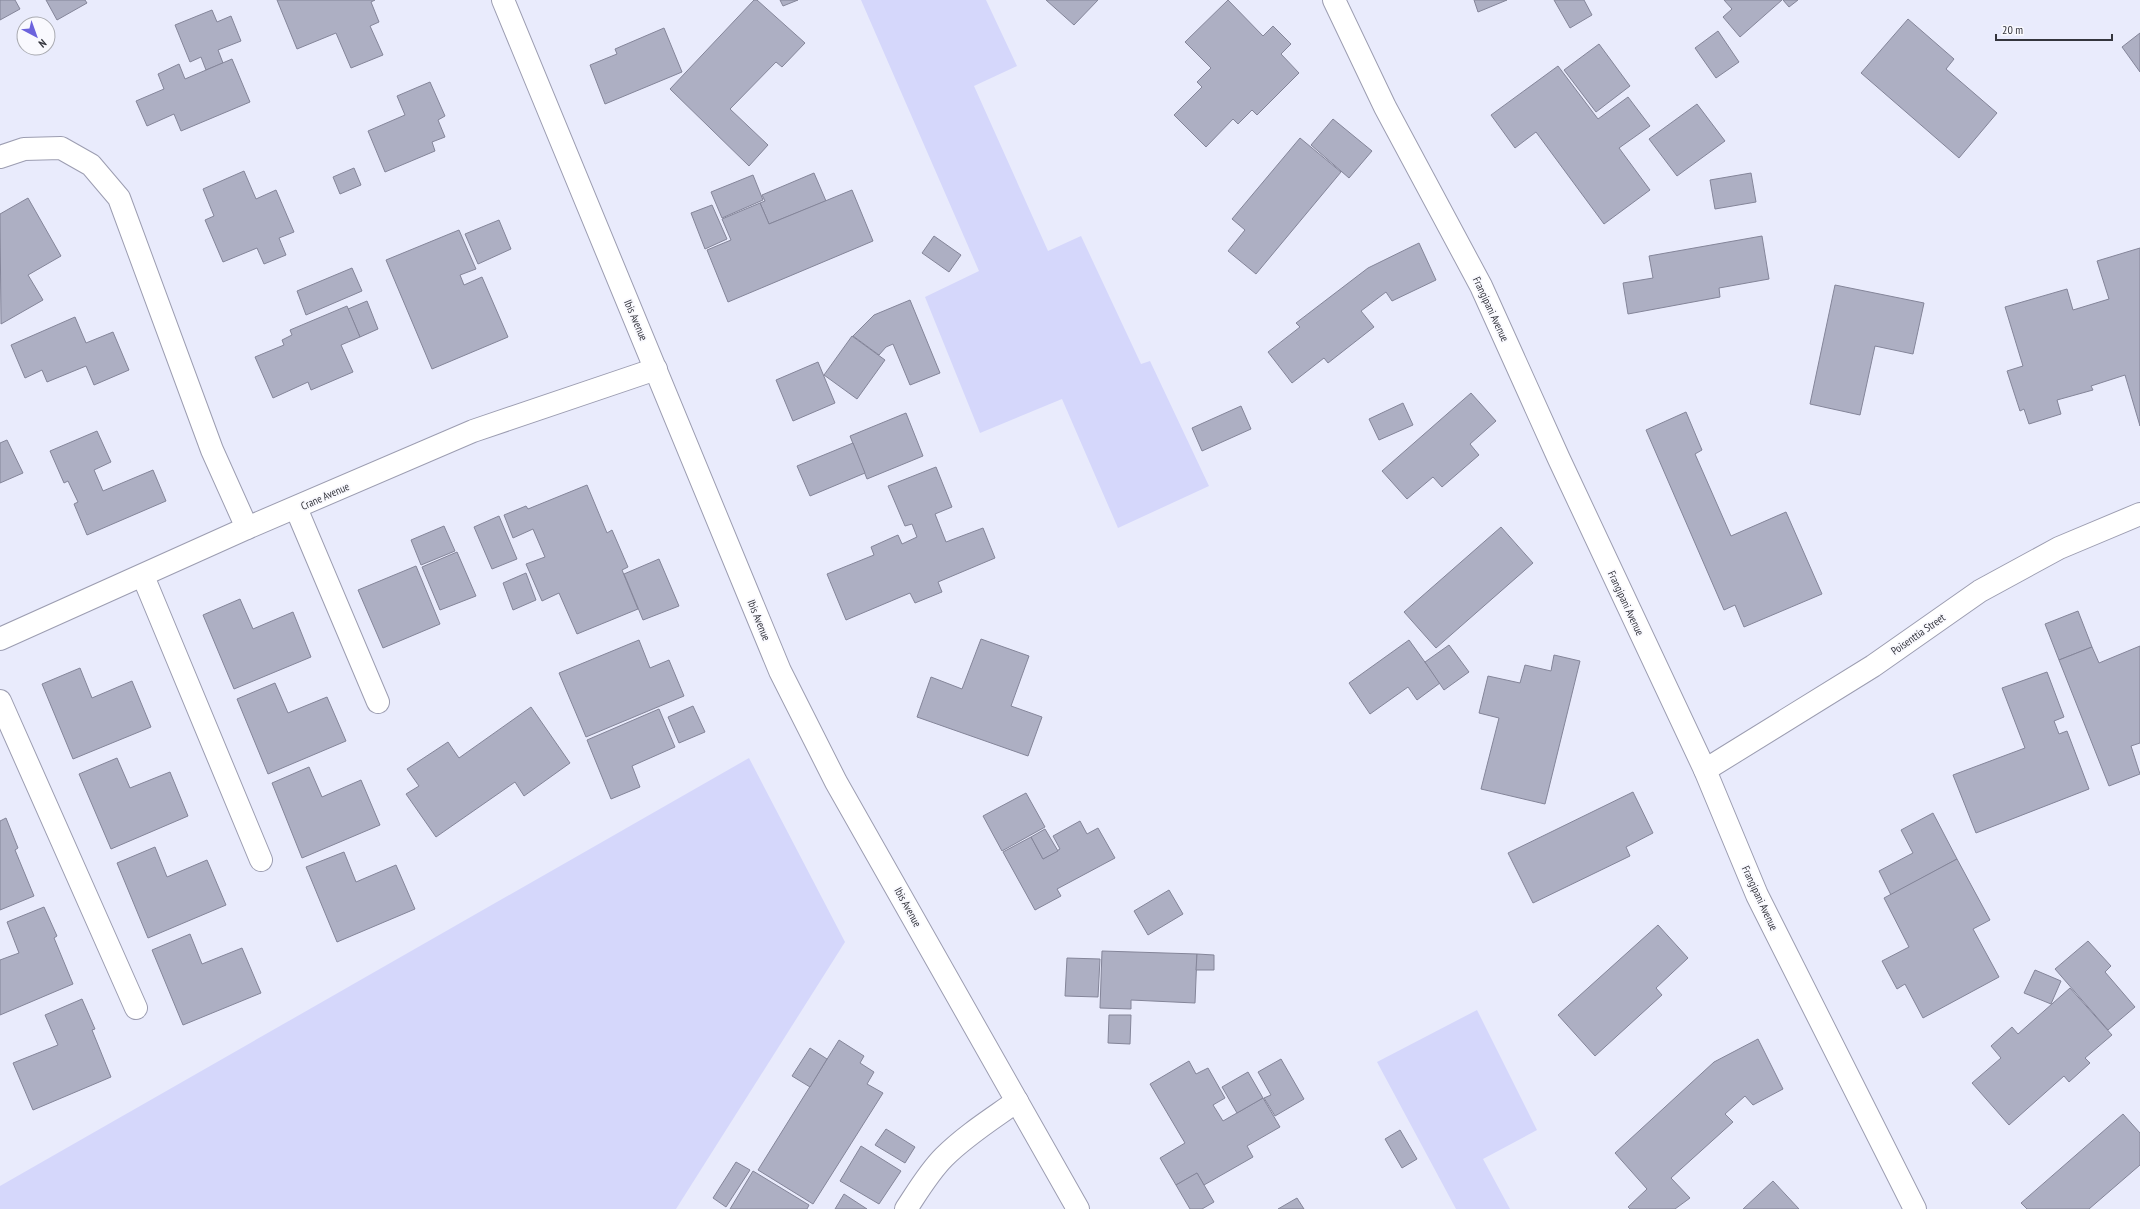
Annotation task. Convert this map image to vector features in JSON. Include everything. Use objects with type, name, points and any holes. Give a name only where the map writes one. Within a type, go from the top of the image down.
[{"type":"street","name":"Ibis Avenue","points":[[503,0],[780,671],[836,782],[1078,1209]]},
{"type":"street","name":"Frangipani Avenue","points":[[1334,0],[1385,107],[1482,286],[1559,459],[1705,770],[1757,895],[1915,1209]]},
{"type":"street","points":[[0,157],[24,149],[61,148],[91,165],[119,198],[212,450],[248,528]]},
{"type":"street","name":"Crane Avenue","points":[[0,639],[248,528],[474,431],[656,369]]},
{"type":"street","points":[[296,508],[378,702]]},
{"type":"street","name":"Poisenttia Street","points":[[1705,770],[1873,666],[1980,591],[2059,548],[2140,514]]},
{"type":"street","points":[[142,576],[261,860]]},
{"type":"street","points":[[0,701],[136,1008]]},
{"type":"street","points":[[906,1209],[923,1184],[944,1158],[965,1138],[1017,1101]]},
{"type":"shaded area","points":[[861,0],[986,0],[1017,66],[974,86],[1048,251],[1081,236],[1141,364],[1150,361],[1209,486],[1118,528],[1062,399],[980,433],[925,297],[979,271]]},
{"type":"shaded area","points":[[749,758],[845,942],[676,1209],[0,1209],[0,1186]]},
{"type":"shaded area","points":[[1477,1010],[1537,1130],[1483,1159],[1510,1209],[1456,1209],[1377,1062]]},
{"type":"building","points":[[0,0],[15,0],[20,9],[0,20]]},
{"type":"building","points":[[46,0],[85,0],[87,3],[57,20]]},
{"type":"building","points":[[277,0],[375,0],[371,2],[379,22],[370,26],[383,55],[351,68],[336,33],[297,49]]},
{"type":"building","points":[[754,0],[757,0],[805,43],[782,67],[776,62],[730,109],[768,145],[749,166],[670,89]]},
{"type":"building","points":[[780,0],[798,0],[783,6]]},
{"type":"building","points":[[1046,0],[1098,0],[1074,25]]},
{"type":"building","points":[[1228,0],[1263,36],[1273,26],[1291,44],[1281,54],[1299,73],[1257,115],[1252,110],[1238,124],[1233,119],[1206,147],[1174,115],[1202,87],[1197,82],[1211,68],[1185,42]]},
{"type":"building","points":[[1474,0],[1507,0],[1478,12]]},
{"type":"building","points":[[1554,0],[1584,0],[1592,15],[1570,28]]},
{"type":"building","points":[[1724,0],[1782,0],[1740,37],[1723,17],[1732,9]]},
{"type":"building","points":[[1783,0],[1798,0],[1789,7]]},
{"type":"building","points":[[212,10],[217,22],[231,16],[241,41],[218,50],[223,63],[206,70],[201,57],[190,62],[175,25]]},
{"type":"building","points":[[1908,19],[1954,59],[1946,69],[1997,113],[1959,158],[1861,73]]},
{"type":"building","points":[[664,28],[682,72],[605,104],[590,65],[617,54],[615,49]]},
{"type":"building","points":[[1718,31],[1739,62],[1716,78],[1695,48]]},
{"type":"building","points":[[2140,33],[2140,72],[2122,47]]},
{"type":"building","points":[[1599,44],[1630,86],[1596,112],[1564,70]]},
{"type":"building","points":[[232,59],[250,102],[181,131],[174,114],[147,126],[136,101],[164,89],[158,74],[179,64],[185,79]]},
{"type":"building","points":[[1558,66],[1598,119],[1628,97],[1650,126],[1619,148],[1650,190],[1604,224],[1536,132],[1515,148],[1491,115]]},
{"type":"building","points":[[430,82],[445,116],[438,120],[445,137],[432,142],[435,151],[385,172],[368,131],[405,115],[397,96]]},
{"type":"building","points":[[1697,104],[1725,141],[1677,176],[1649,139]]},
{"type":"building","points":[[1333,119],[1372,151],[1349,178],[1311,145]]},
{"type":"building","points":[[1300,138],[1341,172],[1256,274],[1228,251],[1245,230],[1232,219]]},
{"type":"building","points":[[354,168],[361,185],[340,194],[333,177]]},
{"type":"building","points":[[244,171],[256,199],[276,190],[294,232],[279,238],[286,255],[264,264],[257,248],[223,262],[205,220],[214,216],[203,189]]},
{"type":"building","points":[[814,173],[826,201],[769,224],[760,203],[765,201],[762,195]]},
{"type":"building","points":[[1751,173],[1756,202],[1715,209],[1710,180]]},
{"type":"building","points":[[753,175],[763,200],[722,218],[711,192]]},
{"type":"building","points":[[852,190],[873,241],[728,302],[707,250],[731,240],[722,219],[760,203],[769,224]]},
{"type":"building","points":[[28,198],[61,256],[28,275],[43,300],[1,324],[0,214]]},
{"type":"building","points":[[712,205],[727,239],[705,249],[691,213]]},
{"type":"building","points":[[499,220],[511,249],[478,264],[465,234]]},
{"type":"building","points":[[459,230],[476,269],[460,275],[464,285],[482,277],[508,337],[432,369],[386,260]]},
{"type":"building","points":[[934,236],[961,255],[949,272],[922,253]]},
{"type":"building","points":[[1762,236],[1769,279],[1719,288],[1720,297],[1628,314],[1623,283],[1653,278],[1649,256]]},
{"type":"building","points":[[1419,243],[1436,280],[1392,301],[1386,292],[1361,311],[1374,327],[1328,363],[1324,358],[1292,383],[1268,352],[1300,327],[1296,323],[1368,268]]},
{"type":"building","points":[[2140,248],[2140,426],[2125,375],[2091,386],[2093,390],[2057,400],[2061,414],[2029,424],[2024,409],[2020,411],[2007,371],[2023,366],[2005,307],[2067,289],[2073,310],[2109,299],[2097,261]]},
{"type":"building","points":[[352,268],[362,291],[306,315],[297,291]]},
{"type":"building","points":[[1835,285],[1924,303],[1913,354],[1875,346],[1860,415],[1810,404]]},
{"type":"building","points":[[910,300],[940,373],[910,385],[893,344],[886,347],[879,355],[853,336],[874,315]]},
{"type":"building","points":[[367,301],[378,329],[360,337],[348,309]]},
{"type":"building","points":[[347,306],[360,337],[341,345],[353,372],[311,390],[308,382],[273,398],[255,357],[284,345],[282,340],[292,335],[290,330]]},
{"type":"building","points":[[75,317],[86,343],[113,332],[129,370],[94,385],[86,366],[47,382],[42,370],[25,378],[11,345]]},
{"type":"building","points":[[852,336],[885,360],[857,399],[824,375]]},
{"type":"building","points":[[818,362],[835,403],[793,421],[776,380]]},
{"type":"building","points":[[1471,393],[1496,421],[1470,444],[1479,455],[1442,487],[1433,477],[1407,499],[1382,471]]},
{"type":"building","points":[[1403,403],[1413,425],[1379,440],[1369,419]]},
{"type":"building","points":[[1241,406],[1251,429],[1202,451],[1192,428]]},
{"type":"building","points":[[1686,412],[1702,450],[1695,454],[1731,536],[1786,512],[1822,594],[1744,627],[1735,605],[1724,610],[1646,430]]},
{"type":"building","points":[[906,413],[923,456],[867,479],[850,436]]},
{"type":"building","points":[[97,431],[111,462],[94,470],[103,491],[153,470],[166,501],[87,535],[74,504],[78,502],[68,481],[64,483],[50,451]]},
{"type":"building","points":[[7,440],[23,473],[0,483],[0,443]]},
{"type":"building","points":[[853,443],[865,473],[810,496],[797,466]]},
{"type":"building","points":[[936,467],[952,507],[935,514],[946,542],[983,528],[995,558],[938,582],[942,592],[915,603],[910,593],[846,620],[827,574],[874,555],[871,547],[898,535],[902,544],[917,537],[912,524],[905,526],[888,486]]},
{"type":"building","points":[[587,485],[607,533],[612,530],[628,567],[622,570],[638,609],[577,634],[559,593],[542,601],[526,564],[545,557],[533,529],[513,538],[504,515],[526,506],[528,509]]},
{"type":"building","points":[[499,516],[517,559],[492,569],[474,527]]},
{"type":"building","points":[[444,526],[455,551],[421,565],[411,540]]},
{"type":"building","points":[[1501,527],[1533,563],[1436,648],[1404,612]]},
{"type":"building","points":[[457,552],[476,596],[440,610],[422,567]]},
{"type":"building","points":[[659,559],[679,606],[643,620],[624,574]]},
{"type":"building","points":[[416,566],[440,624],[383,648],[358,590]]},
{"type":"building","points":[[526,573],[536,600],[513,610],[503,583]]},
{"type":"building","points":[[240,599],[253,629],[293,612],[311,657],[234,689],[203,615]]},
{"type":"building","points":[[2078,611],[2092,647],[2059,660],[2045,624]]},
{"type":"building","points":[[981,639],[1029,656],[1011,706],[1042,717],[1028,756],[917,717],[931,677],[962,689]]},
{"type":"building","points":[[639,640],[650,668],[669,660],[684,696],[586,737],[559,673]]},
{"type":"building","points":[[1409,640],[1440,683],[1417,700],[1408,687],[1370,714],[1349,683]]},
{"type":"building","points":[[1449,645],[1469,672],[1444,690],[1425,662]]},
{"type":"building","points":[[2140,646],[2140,743],[2131,746],[2140,774],[2109,786],[2059,660],[2092,647],[2099,663]]},
{"type":"building","points":[[1554,655],[1580,661],[1545,804],[1481,789],[1499,718],[1479,713],[1488,676],[1520,683],[1525,665],[1551,671]]},
{"type":"building","points":[[80,668],[92,698],[132,681],[151,727],[73,759],[42,684]]},
{"type":"building","points":[[2047,672],[2064,717],[2054,721],[2059,734],[2067,731],[2089,789],[1976,833],[1953,775],[2025,748],[2002,688]]},
{"type":"building","points":[[275,683],[288,713],[327,697],[346,741],[268,774],[237,699]]},
{"type":"building","points":[[693,706],[705,732],[679,743],[668,717]]},
{"type":"building","points":[[531,707],[570,763],[524,796],[515,782],[436,837],[406,794],[419,786],[407,769],[448,742],[459,758]]},
{"type":"building","points":[[659,709],[675,747],[632,766],[640,787],[611,799],[587,740]]},
{"type":"building","points":[[117,758],[130,788],[170,772],[188,816],[111,849],[79,774]]},
{"type":"building","points":[[309,767],[322,797],[361,780],[380,825],[302,858],[272,783]]},
{"type":"building","points":[[1633,792],[1653,833],[1626,847],[1630,856],[1533,903],[1508,853]]},
{"type":"building","points":[[1026,793],[1045,827],[1002,851],[983,816]]},
{"type":"building","points":[[1933,813],[1957,859],[1891,895],[1879,871],[1913,853],[1901,830]]},
{"type":"building","points":[[6,818],[18,848],[15,850],[34,896],[0,910],[0,821]]},
{"type":"building","points":[[1080,821],[1087,834],[1098,828],[1115,858],[1057,889],[1061,896],[1035,910],[1003,852],[1031,837],[1043,859],[1060,849],[1053,836]]},
{"type":"building","points":[[1045,829],[1058,851],[1043,859],[1031,837]]},
{"type":"building","points":[[155,847],[167,877],[207,860],[226,905],[148,938],[117,863]]},
{"type":"building","points":[[344,852],[356,882],[396,865],[415,909],[337,942],[306,867]]},
{"type":"building","points":[[1957,859],[1990,920],[1973,929],[1999,977],[1923,1018],[1905,984],[1897,989],[1882,961],[1909,947],[1884,898]]},
{"type":"building","points":[[1169,890],[1183,914],[1148,935],[1134,911]]},
{"type":"building","points":[[44,907],[57,936],[54,938],[73,984],[0,1015],[0,960],[19,953],[7,922]]},
{"type":"building","points":[[1658,925],[1688,958],[1656,988],[1662,995],[1595,1056],[1558,1015]]},
{"type":"building","points":[[190,934],[202,964],[242,948],[261,993],[183,1025],[152,950]]},
{"type":"building","points":[[2088,941],[2111,966],[2105,972],[2135,1007],[2108,1030],[2055,969]]},
{"type":"building","points":[[1102,951],[1197,954],[1195,1003],[1131,1000],[1131,1009],[1100,1008]]},
{"type":"building","points":[[1197,954],[1214,955],[1214,970],[1196,970]]},
{"type":"building","points":[[1067,958],[1100,959],[1098,997],[1065,996]]},
{"type":"building","points":[[2035,970],[2061,981],[2051,1004],[2024,993]]},
{"type":"building","points":[[2070,988],[2112,1035],[2085,1058],[2090,1063],[2069,1082],[2064,1076],[2009,1125],[1972,1083],[2001,1058],[1991,1046],[2012,1027],[2018,1034]]},
{"type":"building","points":[[82,999],[95,1029],[92,1030],[111,1077],[33,1110],[13,1063],[58,1045],[45,1015]]},
{"type":"building","points":[[1109,1015],[1131,1015],[1130,1044],[1108,1043]]},
{"type":"building","points":[[1758,1039],[1783,1089],[1753,1105],[1745,1096],[1725,1114],[1733,1122],[1671,1178],[1690,1198],[1675,1209],[1630,1209],[1628,1207],[1647,1189],[1615,1153],[1714,1062]]},
{"type":"building","points":[[839,1040],[864,1056],[860,1063],[874,1072],[867,1084],[883,1093],[813,1204],[758,1170]]},
{"type":"building","points":[[810,1048],[827,1059],[810,1087],[792,1076]]},
{"type":"building","points":[[1281,1059],[1304,1099],[1275,1116],[1264,1098],[1271,1095],[1258,1072]]},
{"type":"building","points":[[1189,1061],[1196,1074],[1208,1068],[1225,1098],[1213,1105],[1223,1121],[1263,1098],[1280,1127],[1247,1146],[1253,1157],[1204,1185],[1197,1173],[1176,1185],[1160,1158],[1185,1143],[1150,1084]]},
{"type":"building","points":[[1248,1072],[1263,1098],[1237,1113],[1222,1087]]},
{"type":"building","points":[[2123,1114],[2140,1133],[2140,1165],[2089,1209],[2027,1209],[2021,1203]]},
{"type":"building","points":[[886,1129],[915,1147],[905,1163],[875,1145]]},
{"type":"building","points":[[1400,1130],[1417,1159],[1402,1168],[1385,1139]]},
{"type":"building","points":[[861,1146],[901,1171],[879,1204],[840,1181]]},
{"type":"building","points":[[736,1162],[750,1170],[726,1207],[713,1198]]},
{"type":"building","points":[[753,1171],[809,1205],[807,1209],[730,1209]]},
{"type":"building","points":[[1197,1173],[1214,1202],[1202,1209],[1190,1209],[1176,1185]]},
{"type":"building","points":[[1773,1181],[1799,1209],[1743,1209]]},
{"type":"building","points":[[844,1194],[867,1209],[835,1209]]},
{"type":"building","points":[[1297,1198],[1304,1209],[1278,1209]]}]
